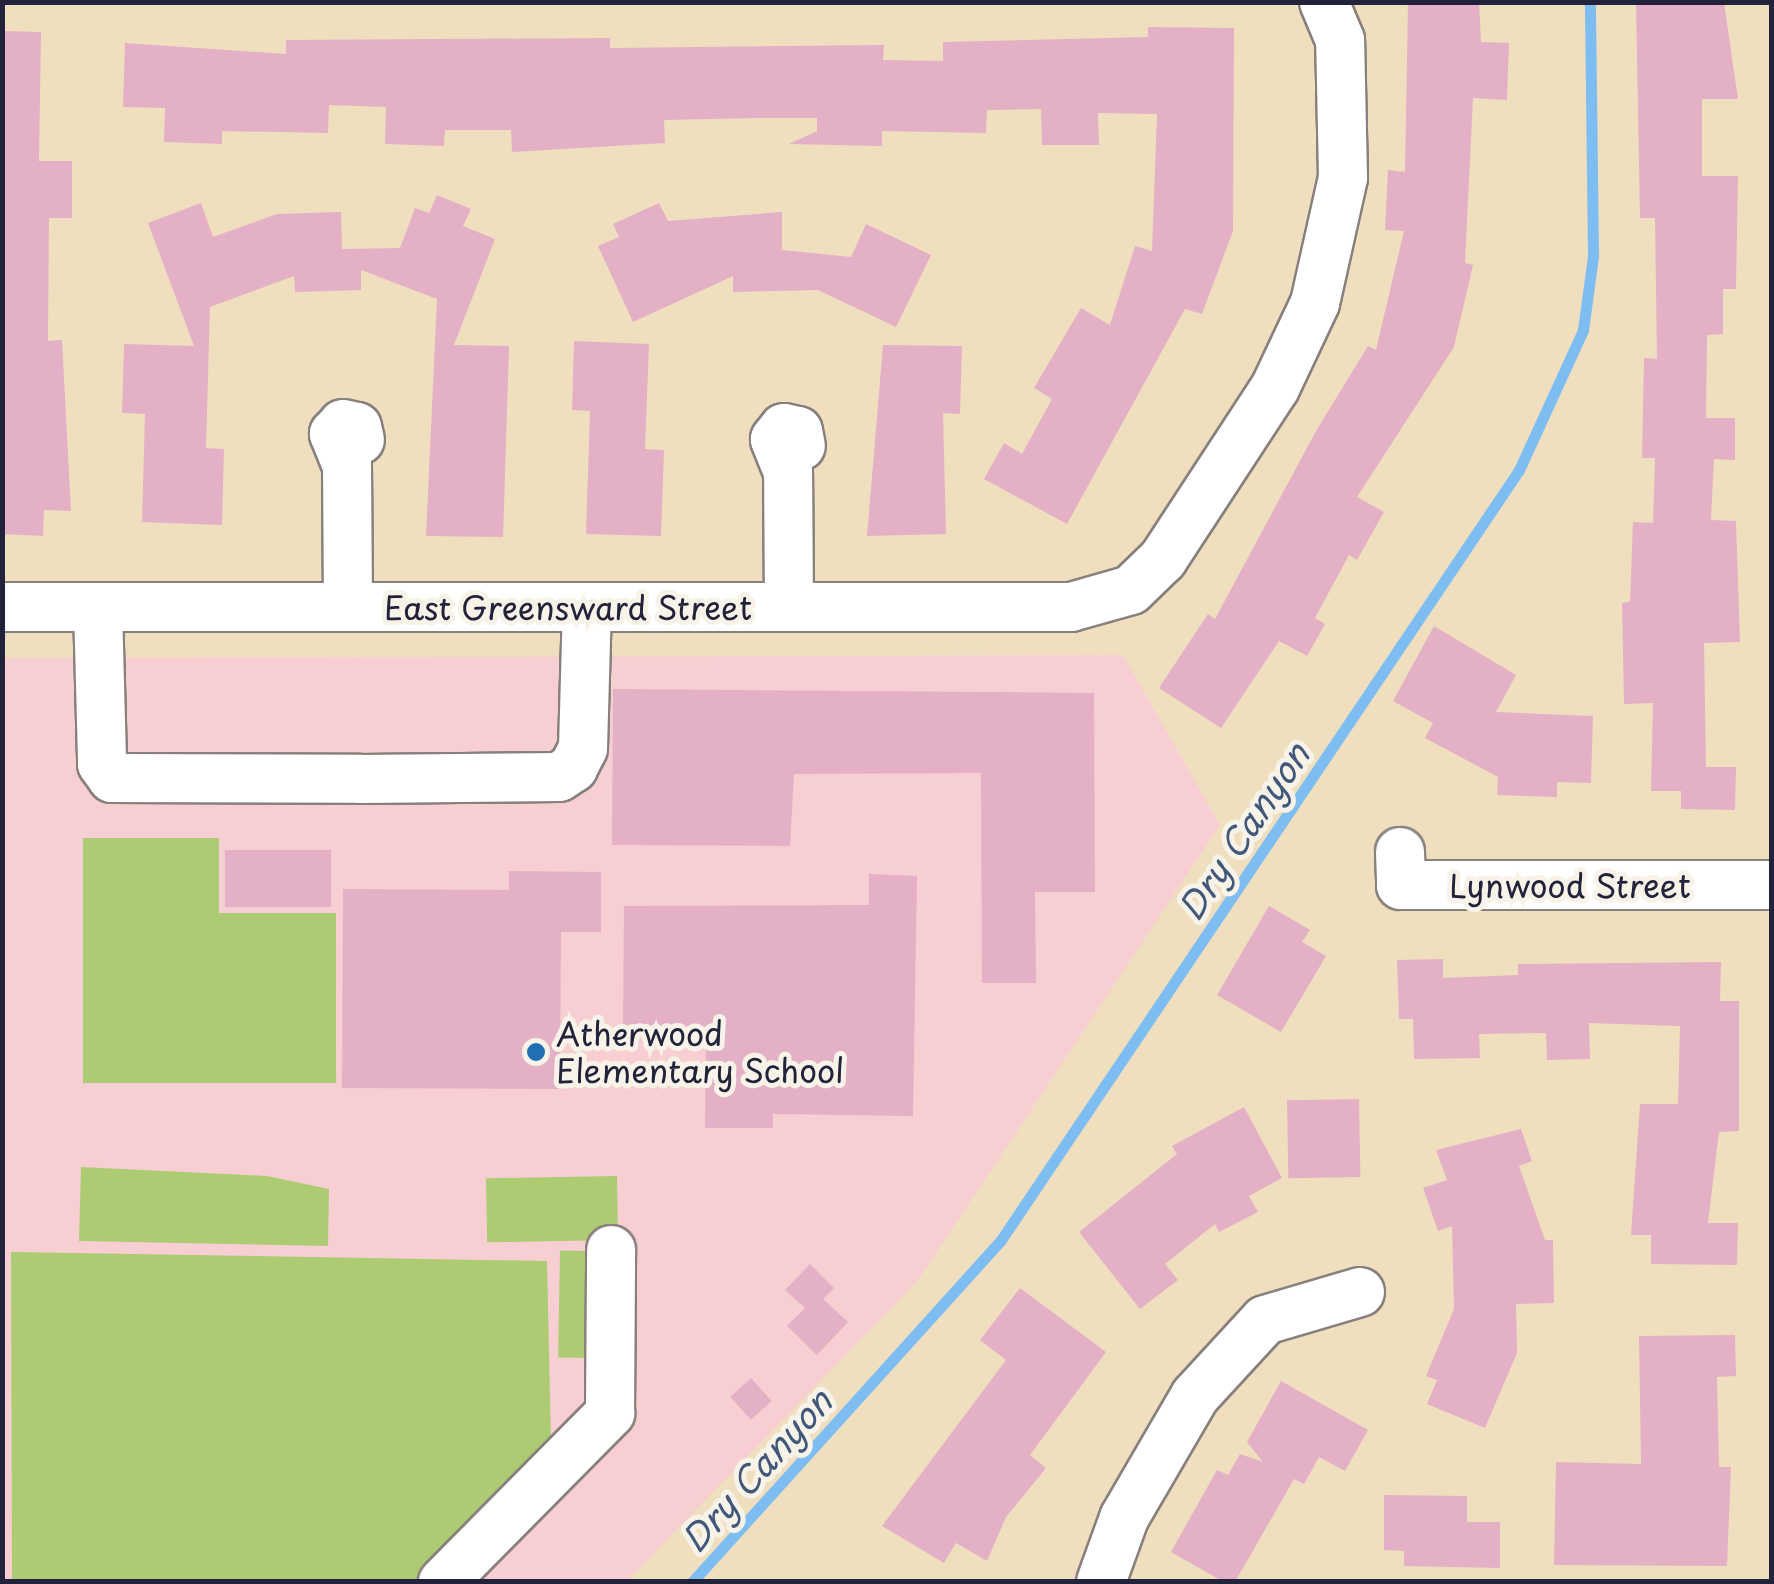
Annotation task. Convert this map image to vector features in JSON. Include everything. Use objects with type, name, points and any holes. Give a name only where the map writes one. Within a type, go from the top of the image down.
[{"type":"street","name":"East Greensward Street","points":[[2,608],[1072,607],[1131,590],[1163,559],[1275,388],[1316,303],[1343,178],[1343,71],[1328,7]]},
{"type":"street","points":[[348,608],[347,466],[334,434],[343,424],[360,440]]},
{"type":"street","points":[[789,608],[788,472],[775,438],[784,428],[798,431],[800,446]]},
{"type":"street","points":[[98,608],[102,764],[112,778],[361,779],[559,778],[574,768],[583,748],[587,608]]},
{"type":"street","name":"Lynwood Street","points":[[1400,852],[1401,884],[1772,884]]},
{"type":"street","points":[[443,1582],[610,1413],[611,1250]]},
{"type":"street","points":[[1101,1582],[1124,1518],[1195,1396],[1265,1320],[1360,1292]]},
{"type":"shaded area","name":"Atherwood Elementary School","points":[[1123,655],[1220,825],[919,1279],[627,1581],[3,1581],[2,658]]},
{"type":"green space","points":[[83,838],[219,838],[219,913],[336,913],[336,1083],[83,1083]]},
{"type":"green space","points":[[81,1167],[267,1176],[329,1189],[328,1246],[79,1241]]},
{"type":"green space","points":[[617,1176],[618,1240],[487,1242],[486,1178]]},
{"type":"green space","points":[[560,1250],[590,1251],[588,1358],[558,1357]]},
{"type":"green space","points":[[11,1252],[547,1261],[551,1442],[415,1581],[12,1581]]},
{"type":"building","points":[[1408,2],[1479,2],[1481,42],[1509,43],[1507,100],[1473,98],[1465,263],[1473,265],[1454,347],[1357,497],[1384,512],[1357,560],[1349,555],[1315,618],[1325,624],[1307,656],[1279,641],[1221,728],[1159,688],[1208,614],[1215,619],[1316,431],[1368,346],[1376,350],[1404,231],[1385,230],[1388,170],[1405,172]]},
{"type":"building","points":[[1724,2],[1738,99],[1702,99],[1702,176],[1738,176],[1736,289],[1723,289],[1723,334],[1707,335],[1706,418],[1735,418],[1735,460],[1714,459],[1711,520],[1736,521],[1740,642],[1704,643],[1706,767],[1736,767],[1735,810],[1681,809],[1681,791],[1651,791],[1653,703],[1624,704],[1622,603],[1630,602],[1633,522],[1653,523],[1655,458],[1642,458],[1644,358],[1657,359],[1655,218],[1640,218],[1636,3]]},
{"type":"building","points":[[1148,27],[1234,28],[1233,231],[1202,314],[1185,309],[1067,524],[984,479],[1004,443],[1022,454],[1052,399],[1034,388],[1081,308],[1110,325],[1135,246],[1152,251],[1157,114],[1098,113],[1099,145],[1042,145],[1041,109],[987,110],[986,133],[882,131],[882,146],[789,144],[817,131],[817,118],[757,118],[664,120],[665,143],[512,152],[511,130],[445,130],[444,146],[385,144],[386,107],[329,105],[328,133],[222,131],[222,144],[164,142],[165,108],[123,107],[125,43],[286,54],[286,40],[610,38],[610,48],[884,45],[883,60],[943,61],[943,42],[1148,37]]},
{"type":"building","points":[[2,31],[41,32],[39,161],[72,161],[72,218],[49,218],[48,341],[62,340],[71,511],[44,510],[43,536],[2,534]]},
{"type":"building","points":[[437,195],[471,209],[463,226],[495,239],[454,345],[509,346],[503,537],[426,536],[437,299],[361,270],[361,290],[295,292],[294,276],[210,307],[206,448],[224,449],[222,525],[142,522],[145,414],[122,413],[124,344],[194,346],[148,223],[201,203],[213,237],[277,214],[341,212],[342,249],[400,248],[415,208],[429,213]]},
{"type":"building","points":[[659,203],[668,221],[782,212],[782,250],[851,257],[866,224],[931,255],[896,327],[818,290],[733,292],[733,276],[633,322],[598,246],[619,237],[613,224]]},
{"type":"building","points":[[574,341],[649,344],[645,449],[664,450],[661,536],[586,534],[590,411],[572,410]]},
{"type":"building","points":[[883,345],[962,346],[960,414],[943,413],[946,534],[867,536]]},
{"type":"building","points":[[1434,626],[1516,675],[1496,712],[1593,716],[1591,783],[1557,782],[1557,797],[1497,795],[1498,777],[1425,738],[1433,723],[1393,701]]},
{"type":"building","points":[[613,689],[1094,693],[1095,892],[1035,892],[1036,983],[982,983],[981,773],[794,774],[790,846],[612,845]]},
{"type":"building","points":[[225,850],[331,850],[331,907],[225,907]]},
{"type":"building","points":[[509,871],[601,872],[601,932],[561,932],[560,1089],[342,1088],[343,889],[509,890]]},
{"type":"building","points":[[869,874],[917,876],[913,1116],[773,1114],[773,1128],[705,1128],[706,1027],[623,1026],[624,906],[869,905]]},
{"type":"building","points":[[1269,906],[1310,930],[1302,942],[1326,956],[1281,1032],[1217,995]]},
{"type":"building","points":[[1443,959],[1443,978],[1518,975],[1518,964],[1721,962],[1720,1001],[1739,1001],[1739,1131],[1719,1132],[1708,1223],[1738,1223],[1737,1265],[1651,1264],[1651,1235],[1631,1235],[1640,1104],[1678,1104],[1680,1026],[1589,1023],[1590,1059],[1547,1060],[1546,1033],[1479,1034],[1480,1058],[1414,1059],[1413,1019],[1399,1019],[1397,960]]},
{"type":"building","points":[[1359,1099],[1360,1177],[1288,1178],[1287,1100]]},
{"type":"building","points":[[1244,1107],[1282,1178],[1249,1196],[1258,1212],[1219,1232],[1215,1224],[1165,1264],[1178,1280],[1140,1309],[1079,1232],[1177,1154],[1172,1146]]},
{"type":"building","points":[[1521,1129],[1532,1161],[1519,1166],[1545,1240],[1553,1240],[1554,1303],[1516,1304],[1517,1353],[1485,1428],[1427,1404],[1437,1380],[1426,1376],[1454,1309],[1452,1226],[1438,1231],[1423,1188],[1447,1180],[1436,1150]]},
{"type":"building","points":[[810,1264],[834,1288],[823,1299],[848,1322],[817,1355],[787,1326],[805,1308],[785,1290]]},
{"type":"building","points":[[1020,1288],[1106,1352],[1030,1455],[1046,1468],[1006,1517],[987,1561],[956,1543],[944,1563],[882,1526],[1006,1360],[980,1340]]},
{"type":"building","points":[[1735,1335],[1736,1376],[1717,1377],[1719,1467],[1731,1467],[1727,1566],[1554,1565],[1556,1462],[1641,1464],[1639,1336]]},
{"type":"building","points":[[751,1378],[772,1401],[751,1420],[730,1397]]},
{"type":"building","points":[[1281,1381],[1368,1430],[1345,1471],[1319,1457],[1304,1484],[1294,1479],[1235,1582],[1224,1582],[1171,1552],[1217,1470],[1228,1475],[1240,1454],[1263,1462],[1247,1442]]},
{"type":"building","points":[[1384,1495],[1467,1496],[1467,1522],[1500,1522],[1500,1568],[1404,1566],[1404,1551],[1384,1550]]},
{"type":"waterway","name":"Dry Canyon","points":[[692,1582],[1001,1240],[1519,470],[1583,330],[1593,256],[1590,2]]},
{"type":"place","name":"Atherwood Elementary School","points":[[536,1052]]}]
